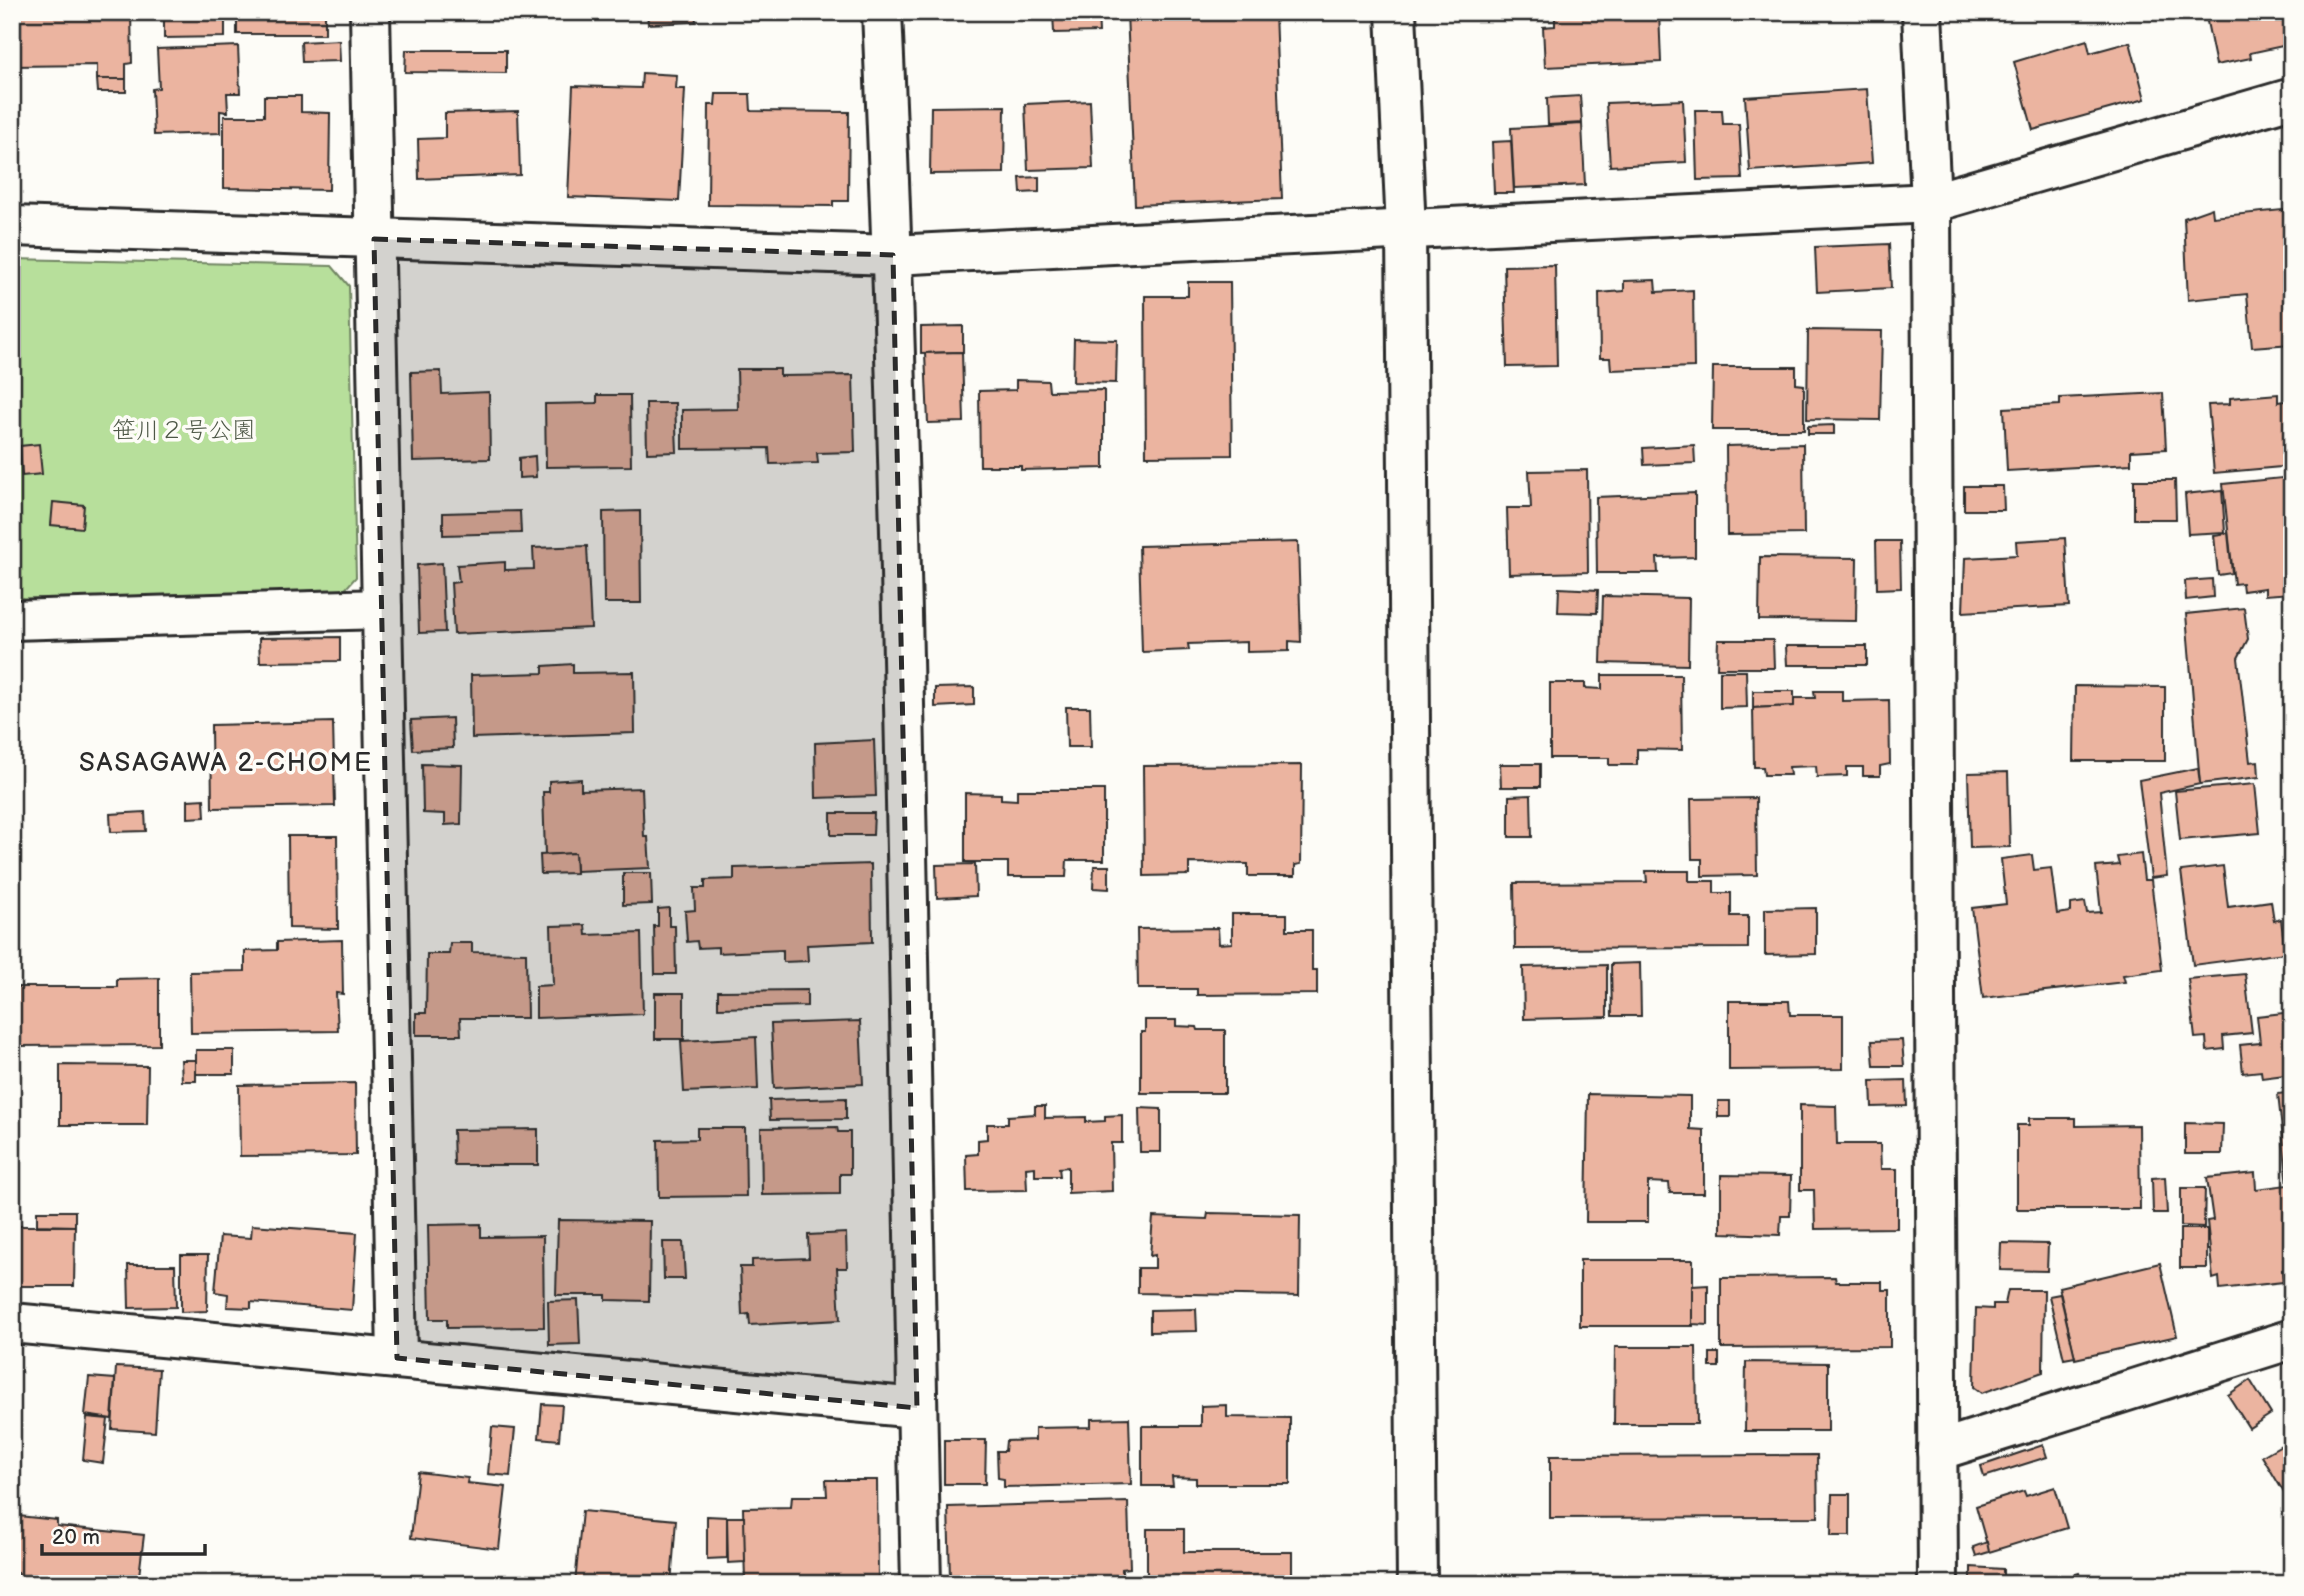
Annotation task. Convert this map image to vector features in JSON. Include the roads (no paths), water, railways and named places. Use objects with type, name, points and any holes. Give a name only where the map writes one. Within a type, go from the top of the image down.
[{"type":"street","points":[[370,12],[397,1358]]},
{"type":"street","points":[[882,12],[893,255],[902,592],[921,1584]]},
{"type":"street","points":[[1396,12],[1406,230],[1417,1584]]},
{"type":"street","points":[[1922,12],[1931,202],[1938,1584]]},
{"type":"street","points":[[12,226],[893,255],[1931,202],[2292,98]]},
{"type":"street","points":[[12,620],[382,609]]},
{"type":"street","points":[[12,1323],[917,1408]]},
{"type":"street","points":[[1937,1451],[2292,1339]]},
{"type":"district","name":"SASAGAWA 2-CHOME","points":[[226,763]]},
{"type":"park label","name":"笹川２号公園","points":[[184,430]]}]
